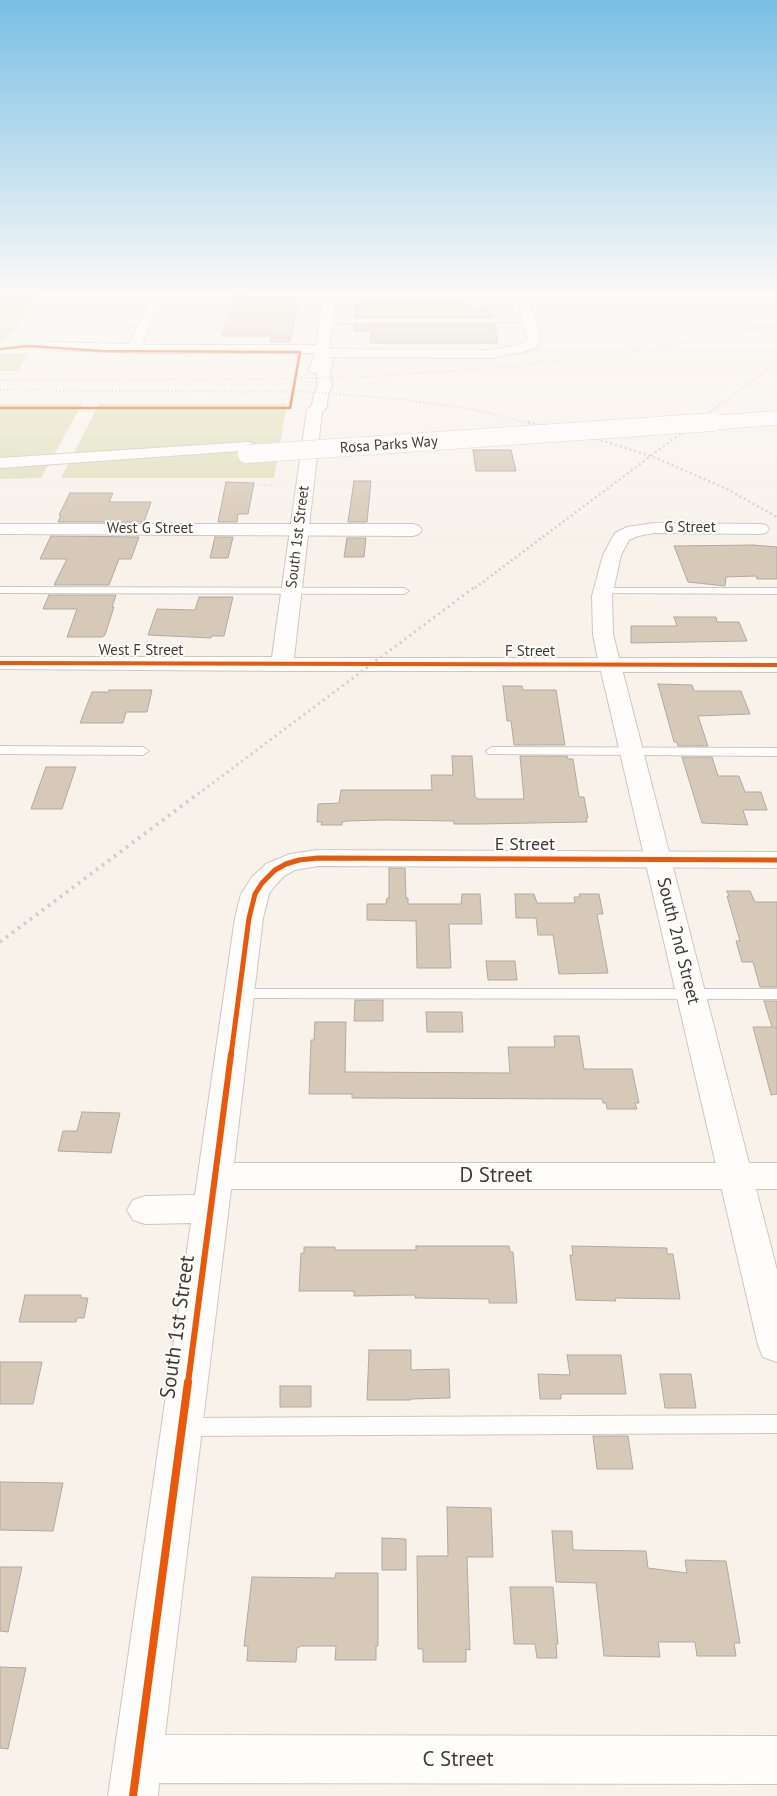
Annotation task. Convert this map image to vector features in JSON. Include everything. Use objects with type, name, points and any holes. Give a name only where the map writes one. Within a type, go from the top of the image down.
[{"type":"main road","name":"South 1st Street","points":[[282,664],[315,410],[310,407],[316,386],[315,377]]},
{"type":"main road","name":"Rosa Parks Way","points":[[0,471],[247,450],[777,411]]},
{"type":"main road","name":"Rosa Parks Way","points":[[0,463],[777,418]]},
{"type":"main road","name":"G Street","points":[[622,537],[633,531],[654,528],[760,530]]},
{"type":"main road","name":"West G Street","points":[[0,529],[299,529]]},
{"type":"main road","points":[[299,529],[413,530]]},
{"type":"main road","name":"South 2nd Street","points":[[622,537],[612,555],[603,591],[602,624],[610,665],[657,859],[777,1345]]},
{"type":"main road","name":"West F Street","points":[[0,663],[282,664]]},
{"type":"main road","name":"F Street","points":[[282,664],[777,665]]},
{"type":"main road","name":"E Street","points":[[275,870],[299,860],[318,858],[777,860]]},
{"type":"main road","name":"South 1st Street","points":[[136,1778],[251,906],[262,883],[275,870]]},
{"type":"main road","name":"D Street","points":[[145,1210],[212,1193],[777,1176]]},
{"type":"main road","name":"C Street","points":[[136,1778],[777,1760]]},
{"type":"lane","points":[[0,590],[404,591]]},
{"type":"lane","points":[[603,591],[777,591]]},
{"type":"lane","points":[[0,750],[143,751]]},
{"type":"lane","points":[[492,751],[777,752]]},
{"type":"lane","points":[[240,994],[777,994]]},
{"type":"lane","points":[[181,1427],[777,1424]]},
{"type":"path","points":[[254,485],[276,485]]},
{"type":"green space","points":[[0,404],[82,404],[41,478],[0,479]]},
{"type":"green space","points":[[99,404],[287,404],[274,478],[61,478]]},
{"type":"building","points":[[473,450],[511,450],[516,471],[476,471]]},
{"type":"building","points":[[354,481],[371,481],[367,522],[348,522]]},
{"type":"building","points":[[226,482],[254,483],[248,514],[238,514],[237,522],[218,522]]},
{"type":"building","points":[[70,493],[113,493],[109,502],[151,502],[144,522],[58,522],[61,515],[59,515]]},
{"type":"building","points":[[51,536],[139,537],[131,559],[119,559],[109,585],[54,585],[67,559],[40,559]]},
{"type":"building","points":[[215,537],[233,537],[228,558],[210,558]]},
{"type":"building","points":[[347,538],[366,538],[364,557],[344,557]]},
{"type":"building","points":[[753,545],[777,547],[777,579],[757,579],[756,576],[726,577],[725,586],[688,582],[674,546]]},
{"type":"building","points":[[49,595],[116,595],[105,635],[102,637],[67,637],[77,609],[43,609]]},
{"type":"building","points":[[199,597],[233,597],[224,636],[211,636],[211,638],[148,635],[157,609],[195,610]]},
{"type":"building","points":[[674,617],[716,617],[717,622],[739,622],[747,641],[631,643],[631,626],[677,626]]},
{"type":"building","points":[[658,684],[692,685],[694,691],[741,691],[750,714],[698,716],[708,746],[678,746],[677,742],[674,742]]},
{"type":"building","points":[[503,686],[522,686],[523,690],[556,690],[565,745],[514,745],[511,721],[507,721]]},
{"type":"building","points":[[109,690],[152,690],[147,712],[126,712],[123,723],[80,723],[92,692],[109,692]]},
{"type":"building","points":[[452,756],[472,756],[475,797],[478,799],[524,799],[520,756],[567,756],[568,759],[573,759],[579,797],[584,797],[587,822],[454,824],[454,821],[384,820],[347,821],[342,822],[342,825],[321,825],[322,822],[317,822],[318,804],[339,803],[341,790],[432,790],[431,775],[453,775]]},
{"type":"building","points":[[682,757],[712,757],[718,776],[739,776],[745,792],[761,792],[767,810],[743,810],[748,825],[702,823]]},
{"type":"building","points":[[46,767],[76,767],[62,809],[31,809]]},
{"type":"building","points":[[389,868],[405,868],[408,904],[461,904],[462,894],[480,894],[482,924],[449,924],[451,968],[417,968],[416,921],[367,920],[367,904],[386,904],[387,898],[389,898]]},
{"type":"building","points":[[727,891],[750,891],[755,902],[777,902],[777,987],[760,987],[753,962],[742,962],[736,941],[740,941]]},
{"type":"building","points":[[515,894],[534,894],[537,903],[575,903],[574,897],[580,897],[579,894],[599,894],[603,914],[597,914],[608,973],[559,974],[553,935],[538,935],[536,918],[516,918]]},
{"type":"building","points":[[486,961],[515,961],[517,980],[488,980]]},
{"type":"building","points":[[355,1000],[383,1000],[383,1021],[354,1021]]},
{"type":"building","points":[[764,1001],[777,1001],[777,1027],[775,1028],[777,1028],[777,1094],[771,1095],[753,1027],[772,1027]]},
{"type":"building","points":[[426,1012],[462,1012],[463,1032],[427,1032]]},
{"type":"building","points":[[315,1022],[346,1022],[345,1072],[510,1073],[508,1047],[555,1047],[554,1036],[579,1036],[584,1069],[632,1069],[639,1103],[635,1103],[637,1109],[607,1109],[606,1103],[603,1103],[602,1099],[352,1098],[352,1094],[309,1094],[311,1040],[314,1040]]},
{"type":"building","points":[[82,1112],[120,1113],[111,1153],[58,1151],[63,1131],[77,1131]]},
{"type":"building","points":[[416,1246],[509,1246],[510,1252],[513,1252],[517,1303],[489,1303],[489,1299],[415,1298],[415,1295],[354,1296],[354,1291],[299,1291],[301,1253],[304,1253],[304,1247],[335,1247],[335,1250],[416,1250]]},
{"type":"building","points":[[572,1246],[667,1248],[667,1254],[673,1254],[680,1299],[615,1298],[616,1301],[576,1300],[570,1255],[573,1255]]},
{"type":"building","points":[[25,1295],[81,1295],[81,1298],[88,1298],[84,1318],[77,1318],[76,1322],[19,1322]]},
{"type":"building","points":[[369,1350],[411,1350],[411,1370],[449,1369],[450,1398],[367,1400]]},
{"type":"building","points":[[567,1355],[621,1355],[626,1394],[561,1394],[561,1399],[540,1399],[538,1374],[570,1375]]},
{"type":"building","points":[[0,1362],[42,1362],[33,1404],[0,1404]]},
{"type":"building","points":[[660,1374],[691,1374],[696,1408],[665,1408]]},
{"type":"building","points":[[280,1386],[311,1386],[311,1407],[280,1407]]},
{"type":"building","points":[[593,1436],[628,1436],[633,1469],[597,1469]]},
{"type":"building","points":[[0,1482],[63,1483],[53,1531],[0,1530]]},
{"type":"building","points":[[447,1507],[491,1508],[493,1557],[467,1557],[470,1650],[466,1649],[466,1662],[423,1662],[423,1649],[418,1649],[417,1556],[448,1556]]},
{"type":"building","points":[[552,1531],[572,1531],[573,1550],[646,1551],[648,1568],[687,1573],[685,1560],[726,1561],[740,1643],[734,1643],[736,1656],[697,1656],[695,1642],[658,1642],[660,1657],[604,1656],[596,1583],[556,1582]]},
{"type":"building","points":[[382,1538],[406,1539],[406,1570],[382,1570]]},
{"type":"building","points":[[0,1567],[22,1567],[8,1632],[0,1631]]},
{"type":"building","points":[[336,1573],[378,1573],[378,1646],[376,1646],[376,1660],[335,1660],[336,1646],[301,1646],[297,1648],[296,1662],[247,1661],[248,1646],[244,1646],[252,1577],[335,1578]]},
{"type":"building","points":[[510,1587],[553,1587],[558,1644],[556,1644],[557,1658],[537,1658],[535,1644],[514,1644]]},
{"type":"building","points":[[0,1667],[26,1668],[8,1749],[0,1748]]},
{"type":"railway","points":[[0,380],[365,377]]},
{"type":"railway","points":[[694,424],[757,377]]},
{"type":"railway","points":[[0,390],[313,392],[399,399],[471,409],[533,424]]},
{"type":"railway","points":[[528,422],[590,437],[651,456]]},
{"type":"railway","points":[[651,456],[696,422]]},
{"type":"railway","points":[[475,588],[651,456]]},
{"type":"railway","points":[[651,456],[727,489],[777,517]]},
{"type":"railway","points":[[198,794],[476,586]]},
{"type":"railway","points":[[0,942],[199,793]]},
{"type":"cycle path","points":[[0,408],[290,408],[296,377]]},
{"type":"cycle path","points":[[0,663],[777,665]]},
{"type":"cycle path","points":[[133,1796],[249,918],[255,894],[262,883],[275,870],[286,864],[299,860],[318,858],[777,860]]}]
